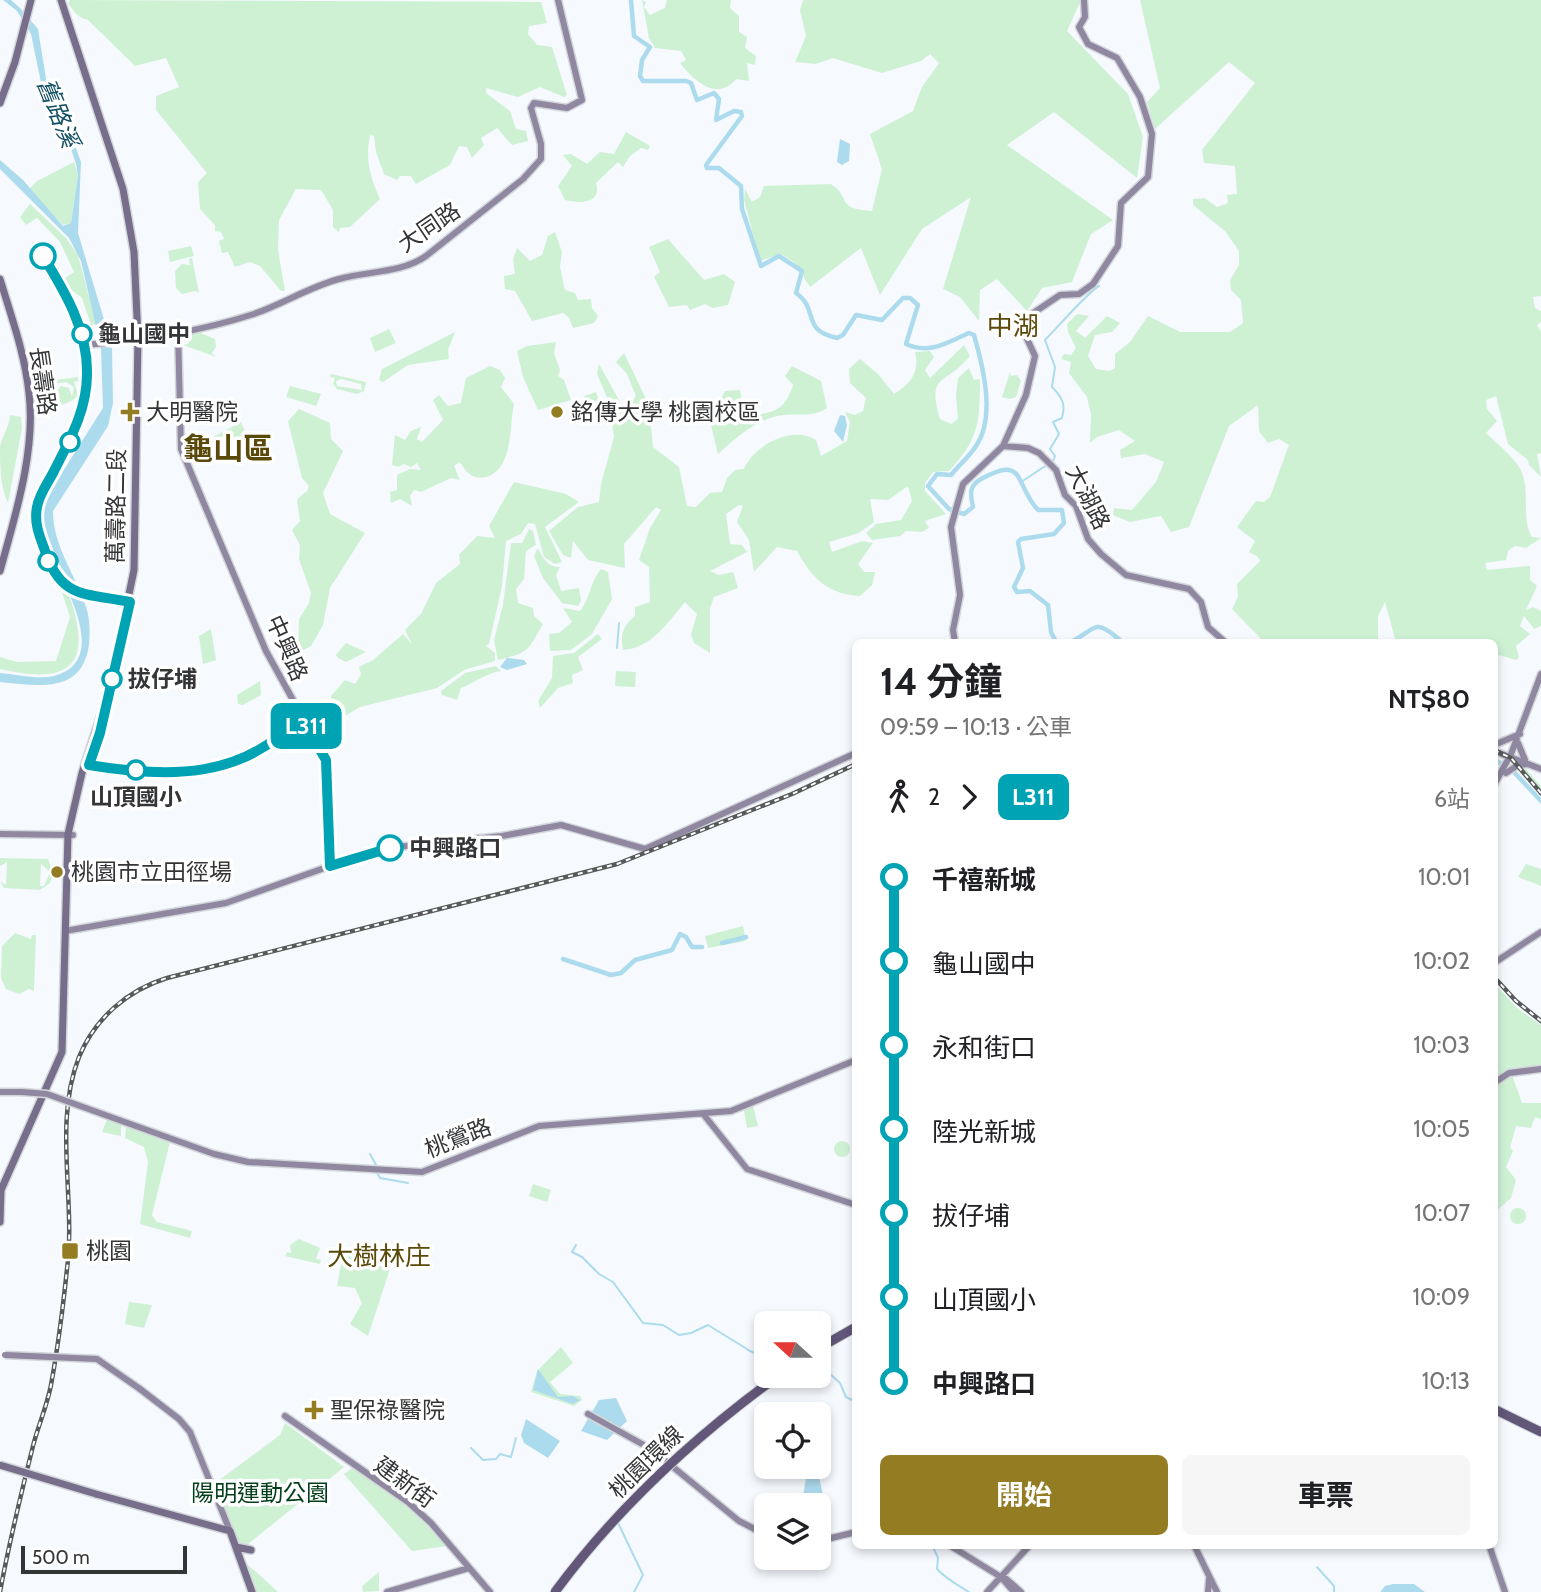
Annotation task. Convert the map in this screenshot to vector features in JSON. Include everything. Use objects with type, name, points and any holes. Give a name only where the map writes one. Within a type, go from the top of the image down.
[{"type":"highway","points":[[831,1339],[852,1327]]},
{"type":"highway","name":"桃園環線","points":[[549,1592],[599,1530],[641,1486],[699,1431],[755,1388]]},
{"type":"highway","name":"桃園環線","points":[[555,1592],[603,1533],[670,1464],[720,1419],[762,1388]]},
{"type":"highway","points":[[1498,1408],[1541,1427]]},
{"type":"highway","points":[[1498,1408],[1541,1432]]},
{"type":"main road","points":[[0,103],[29,0]]},
{"type":"main road","name":"萬壽路二段","points":[[0,1223],[1,1190],[62,1052],[71,834],[82,773],[100,725],[133,587],[138,338],[135,268],[127,203],[61,0]]},
{"type":"main road","points":[[0,91],[20,39]]},
{"type":"main road","name":"長壽路","points":[[0,279],[27,379],[30,417],[25,460],[0,572]]},
{"type":"main road","name":"長壽路","points":[[0,290],[23,374],[27,416],[23,451],[0,558]]},
{"type":"main road","points":[[0,1465],[230,1531],[252,1592]]},
{"type":"main road","points":[[236,1547],[251,1550]]},
{"type":"street","name":"大同路","points":[[87,345],[178,331],[255,314],[312,287],[339,278],[411,265],[523,179],[541,156],[532,105],[537,102],[567,108],[576,105],[583,97],[558,0]]},
{"type":"street","points":[[954,639],[953,630],[960,595],[951,527],[963,484],[1003,446],[1026,396],[1035,361],[1022,328],[1027,317],[1060,295],[1079,294],[1093,284],[1118,246],[1121,203],[1148,177],[1152,134],[1140,97],[1117,58],[1088,44],[1081,33],[1079,27],[1086,17],[1084,0]]},
{"type":"street","name":"中興路","points":[[178,331],[181,449],[266,651],[326,760],[330,866]]},
{"type":"street","name":"大湖路","points":[[1003,446],[1034,449],[1048,461],[1055,468],[1065,495],[1076,506],[1088,539],[1101,554],[1126,575],[1189,589],[1201,602],[1208,627],[1222,639]]},
{"type":"street","points":[[1498,782],[1506,773],[1541,674]]},
{"type":"street","points":[[1498,780],[1512,757],[1541,682]]},
{"type":"street","points":[[1498,743],[1520,734]]},
{"type":"street","points":[[1518,743],[1525,764]]},
{"type":"street","points":[[1498,752],[1541,769]]},
{"type":"street","points":[[65,931],[218,905],[378,849],[509,835],[548,825],[561,825],[630,847],[649,848],[852,755]]},
{"type":"street","points":[[1506,773],[1525,764]]},
{"type":"street","points":[[0,836],[71,834]]},
{"type":"street","points":[[1498,960],[1541,932]]},
{"type":"street","name":"桃鶯路","points":[[0,1091],[47,1094],[210,1153],[248,1161],[422,1172],[539,1126],[731,1111],[852,1062]]},
{"type":"street","points":[[1498,1080],[1509,1073],[1541,1069]]},
{"type":"street","points":[[704,1115],[747,1169],[852,1204]]},
{"type":"street","points":[[3,1354],[97,1359],[141,1389],[179,1419],[190,1432],[230,1531]]},
{"type":"street","points":[[588,1414],[626,1433],[673,1466],[739,1521],[754,1529]]},
{"type":"street","name":"建新街","points":[[285,1416],[366,1476],[408,1502],[431,1523],[490,1592]]},
{"type":"street","points":[[831,1538],[852,1533]]},
{"type":"street","points":[[956,1549],[1021,1592]]},
{"type":"street","points":[[989,1592],[1028,1549]]},
{"type":"street","points":[[1196,1549],[1217,1592]]},
{"type":"street","points":[[1492,1549],[1507,1592]]},
{"type":"street","points":[[387,1592],[468,1568]]},
{"type":"street","points":[[1208,1592],[1209,1577]]},
{"type":"street","points":[[1003,1578],[1014,1592]]},
{"type":"green space","points":[[70,0],[541,2],[547,23],[529,26],[528,34],[537,45],[552,47],[567,95],[564,97],[540,87],[518,97],[486,88],[486,93],[510,111],[516,129],[526,131],[528,141],[512,145],[497,128],[481,138],[484,145],[472,158],[467,147],[459,146],[450,165],[416,184],[411,176],[400,176],[397,180],[384,174],[376,152],[374,136],[370,135],[369,168],[380,199],[350,227],[340,228],[339,232],[333,227],[333,210],[321,190],[296,189],[279,220],[278,250],[285,291],[281,291],[260,266],[250,262],[235,267],[228,252],[222,253],[219,241],[224,239],[221,232],[215,231],[215,225],[200,209],[198,182],[207,173],[156,110],[156,96],[179,87],[166,58],[135,66],[88,20],[76,14],[68,3]]},
{"type":"green space","points":[[642,0],[646,2],[644,7],[650,15],[665,8],[667,0],[731,0],[730,8],[739,16],[739,32],[747,37],[745,48],[756,56],[755,65],[747,63],[749,81],[736,79],[721,89],[714,89],[699,82],[680,63],[686,60],[681,51],[655,48],[649,38]]},
{"type":"green space","points":[[803,0],[1081,0],[1067,31],[1128,94],[1143,137],[1137,178],[1054,112],[1007,145],[1113,220],[1091,234],[1072,282],[1042,288],[1027,311],[997,279],[980,290],[979,321],[960,297],[943,289],[971,197],[922,229],[880,295],[861,248],[810,287],[794,262],[781,254],[760,261],[744,200],[745,189],[752,202],[760,197],[764,186],[831,184],[838,189],[848,205],[872,211],[882,169],[870,134],[913,111],[922,87],[939,63],[930,54],[921,61],[882,73],[833,58],[816,64],[795,62],[806,36],[800,10]]},
{"type":"green space","points":[[1140,0],[1541,0],[1541,296],[1533,297],[1535,308],[1541,311],[1541,322],[1537,325],[1541,331],[1541,453],[1537,454],[1541,477],[1529,465],[1528,460],[1508,444],[1496,396],[1486,400],[1487,409],[1497,421],[1486,433],[1511,457],[1522,473],[1529,530],[1532,537],[1541,538],[1526,548],[1515,546],[1508,551],[1506,560],[1485,563],[1487,570],[1530,566],[1530,580],[1537,586],[1526,610],[1533,607],[1541,611],[1541,626],[1534,629],[1524,616],[1520,626],[1530,634],[1516,646],[1519,657],[1516,660],[1498,655],[1498,639],[1395,639],[1385,602],[1378,616],[1378,639],[1261,639],[1232,609],[1238,597],[1237,584],[1260,561],[1249,552],[1255,541],[1237,527],[1256,501],[1264,502],[1270,497],[1289,445],[1279,439],[1268,443],[1259,431],[1258,405],[1229,426],[1189,527],[1171,532],[1161,516],[1130,522],[1113,515],[1114,508],[1132,510],[1156,482],[1164,462],[1145,454],[1121,458],[1120,450],[1135,441],[1119,430],[1097,437],[1090,443],[1091,414],[1087,397],[1069,373],[1071,362],[1061,359],[1064,354],[1071,355],[1076,348],[1067,324],[1077,314],[1089,316],[1076,331],[1085,338],[1107,316],[1120,323],[1112,332],[1095,335],[1088,356],[1096,369],[1110,371],[1115,368],[1115,354],[1130,342],[1148,316],[1180,332],[1230,332],[1243,323],[1241,300],[1231,290],[1230,280],[1239,265],[1239,251],[1225,231],[1193,205],[1193,199],[1204,198],[1217,207],[1228,203],[1227,195],[1237,194],[1235,166],[1204,163],[1202,150],[1255,83],[1229,62],[1155,129],[1147,102],[1160,88]]},
{"type":"green space","points":[[626,132],[650,146],[648,150],[641,148],[630,156],[623,167],[618,162],[596,183],[596,195],[593,198],[583,202],[565,200],[558,186],[572,166],[563,155],[571,154],[587,164],[600,152],[614,154]]},
{"type":"green space","points":[[74,162],[78,174],[71,223],[63,225],[28,190],[37,181]]},
{"type":"green space","points":[[30,204],[66,238],[78,255],[96,324],[91,325],[82,298],[68,287],[64,288],[61,281],[74,272],[60,242],[37,218],[26,225],[20,217]]},
{"type":"green space","points":[[555,232],[562,252],[560,267],[565,290],[575,293],[578,300],[591,299],[592,308],[598,316],[594,323],[573,328],[569,318],[563,313],[532,321],[515,291],[505,289],[504,276],[515,274],[513,259],[517,248],[530,261],[542,255],[548,236]]},
{"type":"green space","points":[[668,239],[704,280],[724,274],[735,282],[728,305],[713,308],[705,304],[690,310],[687,305],[669,307],[654,277],[660,272],[649,247]]},
{"type":"green space","points":[[191,246],[194,256],[170,262],[168,251]]},
{"type":"green space","points":[[192,258],[199,293],[195,291],[182,294],[176,288],[175,271],[182,264],[190,265],[189,259]]},
{"type":"green space","points":[[389,329],[396,343],[375,352],[370,338]]},
{"type":"green space","points":[[198,332],[215,339],[216,347],[212,353],[216,357],[183,345],[188,344],[190,334]]},
{"type":"green space","points":[[455,332],[448,350],[449,359],[408,365],[383,382],[379,380],[382,369]]},
{"type":"green space","points":[[556,342],[554,353],[560,370],[558,376],[564,380],[571,400],[538,410],[523,377],[517,351],[527,346]]},
{"type":"green space","points":[[964,345],[970,356],[937,386],[936,404],[940,419],[951,424],[958,419],[958,378],[969,368],[974,380],[980,379],[976,429],[959,460],[949,471],[933,472],[925,483],[925,491],[946,514],[925,521],[929,528],[922,532],[906,531],[900,536],[872,540],[866,533],[876,524],[901,520],[912,501],[908,486],[888,500],[870,499],[874,522],[859,533],[829,542],[832,552],[862,541],[873,543],[858,564],[864,572],[875,572],[872,585],[860,596],[838,592],[822,583],[797,551],[777,547],[754,572],[749,540],[737,522],[743,506],[739,505],[726,514],[730,544],[742,545],[747,552],[710,571],[719,575],[733,572],[738,588],[714,597],[710,608],[710,653],[694,643],[691,634],[697,614],[685,602],[651,639],[623,650],[623,631],[635,616],[635,607],[650,602],[649,567],[639,560],[650,528],[661,510],[656,507],[624,544],[625,568],[588,560],[573,541],[571,558],[563,555],[549,531],[578,507],[599,502],[614,437],[610,404],[597,374],[599,364],[625,411],[636,396],[627,374],[616,362],[624,353],[649,405],[653,447],[679,467],[687,506],[696,507],[710,493],[722,492],[727,478],[735,470],[744,469],[756,452],[775,440],[785,436],[806,436],[816,440],[821,456],[847,441],[850,422],[845,412],[855,415],[863,411],[866,398],[850,383],[849,369],[860,359],[878,374],[894,394],[913,377],[916,366],[915,352],[930,351],[934,357],[925,370],[930,378]]},
{"type":"green space","points":[[490,366],[500,370],[505,378],[501,387],[514,404],[509,446],[501,465],[486,477],[477,477],[467,472],[460,462],[454,466],[460,480],[451,478],[421,492],[414,490],[410,496],[412,506],[400,499],[391,503],[390,492],[397,490],[397,475],[410,469],[421,470],[417,463],[411,467],[404,464],[398,467],[392,465],[395,435],[405,440],[411,431],[421,427],[417,439],[422,442],[443,420],[433,400],[439,395],[448,406],[461,403],[466,378]]},
{"type":"green space","points":[[792,366],[821,381],[827,408],[811,414],[784,415],[766,420],[741,435],[718,454],[710,421],[725,391],[740,390],[744,416],[776,410],[785,401],[793,385],[785,376]]},
{"type":"green space","points":[[1010,372],[1011,376],[1017,375],[1021,381],[1016,397],[1010,399],[1002,397]]},
{"type":"green space","points":[[331,374],[366,382],[364,391],[357,394],[337,389],[333,384],[335,378],[330,377]],"holes":[[[341,379],[361,384],[362,390],[337,386],[336,381]]]},
{"type":"green space","points":[[78,377],[78,381],[74,382],[78,395],[63,404],[45,404],[35,399],[34,383]],"holes":[[[66,382],[74,387],[72,397],[69,388],[61,386],[54,394],[58,401],[46,402],[39,399],[37,391],[41,386]]]},
{"type":"green space","points":[[290,386],[321,394],[316,406],[286,397]]},
{"type":"green space","points":[[596,392],[602,410],[589,413],[584,396]]},
{"type":"green space","points":[[299,409],[330,423],[331,439],[343,451],[323,493],[330,514],[365,533],[330,588],[323,625],[311,646],[298,653],[299,619],[309,603],[311,593],[299,559],[300,545],[292,530],[300,521],[297,499],[309,486],[302,478],[288,421]]},
{"type":"green space","points":[[10,415],[21,417],[22,428],[8,503],[0,469],[0,447]]},
{"type":"green space","points":[[241,422],[252,449],[238,455],[236,449],[239,447],[229,435],[217,440],[213,437]]},
{"type":"green space","points":[[514,482],[566,494],[579,502],[545,527],[562,562],[555,564],[544,557],[535,524],[528,523],[521,534],[506,541],[502,586],[489,644],[486,646],[495,653],[495,661],[464,670],[437,688],[360,707],[345,716],[331,711],[331,696],[345,680],[355,684],[361,674],[359,667],[373,660],[403,634],[412,644],[405,630],[421,614],[436,583],[460,564],[459,555],[477,536],[495,538],[489,526]]},
{"type":"green space","points":[[529,529],[533,531],[536,545],[526,551],[524,579],[516,589],[518,603],[533,608],[534,616],[543,624],[527,649],[498,660],[494,640],[503,605],[511,543],[522,543]]},
{"type":"green space","points":[[538,548],[549,564],[560,567],[556,575],[561,591],[579,588],[581,601],[578,606],[562,603],[543,578],[534,556]]},
{"type":"green space","points":[[601,569],[608,572],[612,599],[592,634],[571,650],[550,651],[549,634],[559,633],[572,622],[563,608],[580,611]]},
{"type":"green space","points":[[60,586],[67,589],[75,614],[78,650],[72,662],[62,670],[47,674],[26,674],[0,669],[0,657],[17,662],[56,661],[70,617]]},
{"type":"green space","points":[[211,629],[216,660],[203,664],[199,636]]},
{"type":"green space","points":[[598,634],[602,639],[578,657],[583,670],[572,675],[573,683],[558,688],[540,708],[538,701],[552,678],[553,656],[574,653]]},
{"type":"green space","points":[[346,643],[366,652],[346,662],[336,655]]},
{"type":"green space","points":[[496,666],[501,671],[461,688],[457,700],[442,695],[441,691],[465,673]]},
{"type":"green space","points":[[616,671],[636,672],[635,687],[615,686]]},
{"type":"green space","points":[[260,681],[261,695],[243,705],[238,704],[237,695]]},
{"type":"green space","points":[[1523,766],[1541,786],[1541,796],[1516,768]]},
{"type":"green space","points":[[0,858],[48,859],[53,874],[50,883],[40,890],[4,888],[0,881],[6,885],[7,862],[0,866]],"holes":[[[41,864],[50,872],[44,886],[40,886]]]},
{"type":"green space","points":[[1526,864],[1541,869],[1541,886],[1518,877]]},
{"type":"green space","points":[[743,926],[746,941],[708,948],[705,936]]},
{"type":"green space","points":[[15,933],[31,939],[32,935],[36,935],[34,991],[29,989],[19,994],[6,989],[1,978],[2,946]]},
{"type":"green space","points":[[1498,987],[1517,1008],[1541,1025],[1541,1067],[1507,1070],[1498,1077]]},
{"type":"green space","points":[[1512,1075],[1522,1103],[1541,1103],[1541,1119],[1535,1117],[1531,1128],[1516,1126],[1510,1148],[1513,1151],[1506,1167],[1516,1180],[1511,1198],[1498,1209],[1498,1085]]},
{"type":"green space","points":[[753,1105],[758,1126],[747,1128],[744,1110]]},
{"type":"green space","points":[[107,1120],[121,1125],[121,1136],[102,1132]]},
{"type":"green space","points":[[126,1127],[170,1142],[152,1215],[157,1222],[192,1231],[190,1238],[140,1224],[148,1162],[144,1147],[125,1138]]},
{"type":"green space","points":[[839,1141],[845,1141],[850,1149],[848,1155],[839,1157],[834,1152],[834,1146]]},
{"type":"green space","points":[[533,1184],[551,1190],[547,1202],[529,1196]]},
{"type":"green space","points":[[1518,1208],[1526,1216],[1518,1224],[1510,1216]]},
{"type":"green space","points":[[299,1239],[320,1248],[316,1259],[321,1260],[320,1264],[285,1256],[287,1252],[291,1253],[290,1245]]},
{"type":"green space","points":[[343,1254],[390,1269],[368,1336],[350,1324],[362,1303],[355,1288],[337,1286]]},
{"type":"green space","points":[[129,1302],[152,1305],[144,1328],[125,1324]]},
{"type":"green space","points":[[561,1347],[573,1363],[550,1382],[560,1394],[580,1396],[582,1400],[574,1406],[531,1392],[537,1371]]},
{"type":"green space","name":"陽明運動公園","points":[[285,1423],[344,1467],[243,1548],[238,1547],[214,1484],[280,1435]]},
{"type":"green space","points":[[354,1467],[407,1505],[447,1546],[412,1551],[344,1474]]},
{"type":"green space","points":[[244,1561],[278,1592],[253,1592]]},
{"type":"green space","points":[[379,1572],[379,1591],[363,1592],[362,1586]]},
{"type":"water","name":"舊路溪","points":[[3,0],[11,0],[38,29],[49,97],[67,124],[81,162],[78,233],[112,346],[113,403],[108,426],[53,511],[61,548],[87,611],[89,644],[85,660],[78,672],[68,679],[44,685],[0,682],[0,673],[34,677],[54,676],[72,666],[81,651],[81,633],[76,612],[42,535],[40,520],[46,498],[103,408],[101,349],[81,261],[69,238],[0,169],[0,160],[23,180],[63,226],[71,223],[78,175],[76,164],[63,125],[44,97],[31,34],[17,11]]},
{"type":"water","points":[[840,139],[850,144],[849,161],[842,165],[837,162]]},
{"type":"water","points":[[840,415],[845,416],[847,425],[843,442],[834,431]]},
{"type":"water","points":[[507,658],[524,660],[527,664],[507,670],[500,667]]},
{"type":"water","points":[[538,1369],[558,1397],[573,1396],[580,1400],[573,1404],[533,1390]]},
{"type":"water","points":[[616,1398],[627,1421],[607,1440],[581,1431],[599,1400]]},
{"type":"water","points":[[526,1419],[560,1441],[548,1458],[524,1443],[521,1435]]},
{"type":"water","points":[[806,1479],[819,1479],[823,1493],[804,1493]]},
{"type":"water","points":[[1414,1584],[1425,1592],[1380,1592],[1385,1586]]},
{"type":"waterway","points":[[631,0],[634,36],[650,47],[642,60],[640,76],[643,81],[686,81],[691,83],[697,100],[714,93],[719,99],[716,120],[734,111],[741,112],[742,116],[706,165],[707,168],[719,168],[741,186],[742,209],[761,266],[779,256],[802,271],[796,293],[803,299],[818,330],[837,338],[843,335],[856,315],[882,320],[903,298],[910,298],[918,305],[906,344],[931,348],[969,333],[974,335],[986,391],[987,406],[982,434],[973,450],[951,475],[937,474],[928,486],[949,509],[964,514],[973,507],[971,494],[974,484],[995,472],[1012,471],[1038,510],[1062,510],[1064,523],[1054,534],[1021,539],[1018,542],[1023,568],[1014,587],[1017,592],[1030,591],[1048,605],[1051,632],[1054,639]]},
{"type":"waterway","points":[[1021,482],[1053,461],[1055,456],[1050,449],[1059,434],[1053,422],[1062,418],[1064,409],[1052,387],[1055,367],[1045,340],[1099,286]]},
{"type":"waterway","points":[[617,648],[619,623]]},
{"type":"waterway","points":[[1076,639],[1096,627],[1106,629],[1118,639]]},
{"type":"waterway","points":[[1498,762],[1513,771],[1541,801]]},
{"type":"waterway","points":[[563,959],[611,975],[621,973],[635,960],[672,950],[680,934],[686,937],[692,947],[702,947]]},
{"type":"waterway","points":[[722,943],[746,937]]},
{"type":"waterway","points":[[370,1154],[376,1165]]},
{"type":"waterway","points":[[376,1171],[380,1178],[408,1183]]},
{"type":"waterway","points":[[576,1245],[572,1252],[613,1282],[643,1323],[663,1325],[679,1335],[708,1325],[747,1349]]},
{"type":"waterway","points":[[748,1350],[754,1353]]},
{"type":"waterway","points":[[831,1375],[840,1383],[846,1397],[852,1400]]},
{"type":"waterway","points":[[471,1448],[483,1460],[496,1459],[500,1454],[511,1457],[516,1438]]},
{"type":"waterway","points":[[618,1523],[643,1575],[634,1592]]},
{"type":"waterway","points":[[934,1549],[938,1558],[937,1569],[969,1592]]},
{"type":"waterway","points":[[1317,1567],[1334,1586],[1334,1592]]},
{"type":"railway","points":[[1498,752],[1511,758],[1541,793]]},
{"type":"railway","points":[[0,1592],[35,1438],[49,1393],[58,1342],[69,1243],[66,1135],[71,1082],[86,1043],[114,1007],[139,990],[167,978],[617,864],[792,794],[852,766]]},
{"type":"railway","points":[[1498,981],[1516,1001],[1541,1021]]},
{"type":"bus line","name":"L311","points":[[43,256],[61,286],[81,330],[87,374],[79,419],[37,506],[37,529],[52,572],[64,586],[78,593],[130,602],[100,733],[89,765],[177,773],[230,763],[271,745],[288,731],[300,716],[326,760],[330,866],[378,849],[390,848]]},
{"type":"place","name":"龜山國中","points":[[82,334]]},
{"type":"place","name":"大明醫院","points":[[130,412]]},
{"type":"place","name":"銘傳大學 桃園校區","points":[[557,412]]},
{"type":"place","name":"拔仔埔","points":[[112,679]]},
{"type":"place","name":"山頂國小","points":[[136,770]]},
{"type":"place","name":"中興路口","points":[[390,848]]},
{"type":"place","name":"桃園市立田徑場","points":[[57,872]]},
{"type":"place","name":"桃園","points":[[70,1251]]},
{"type":"place","name":"聖保祿醫院","points":[[314,1410]]},
{"type":"district","name":"中湖","points":[[1013,326]]},
{"type":"district","name":"龜山區","points":[[228,449]]},
{"type":"district","name":"大樹林庄","points":[[379,1256]]}]
